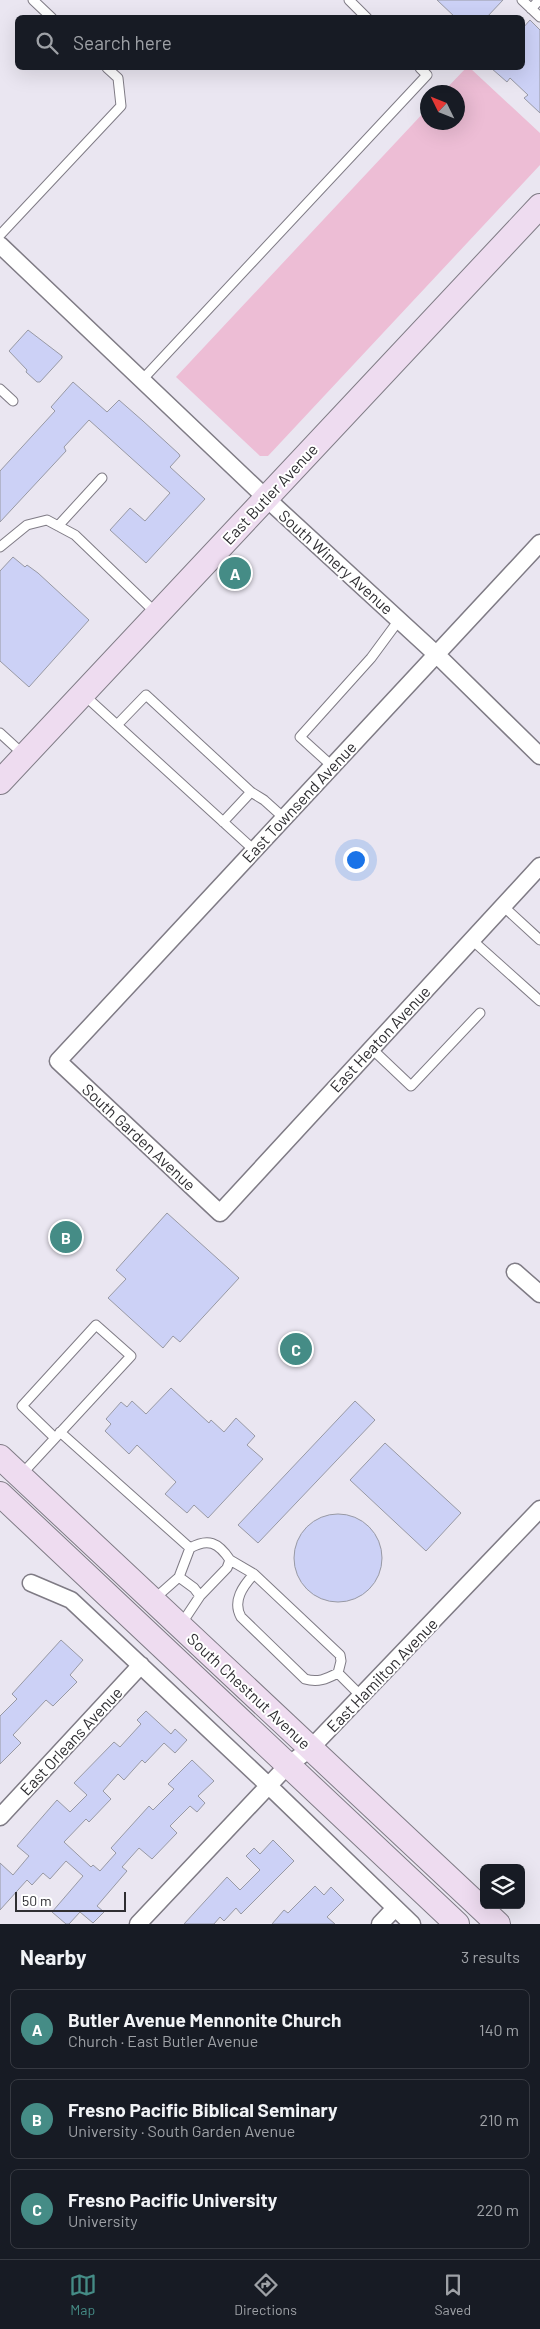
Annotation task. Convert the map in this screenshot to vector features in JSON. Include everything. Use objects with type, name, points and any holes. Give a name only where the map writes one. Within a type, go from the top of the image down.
[{"type":"main road","name":"East Butler Avenue","points":[[0,782],[540,206]]},
{"type":"main road","name":"South Chestnut Avenue","points":[[0,1457],[498,1924]]},
{"type":"main road","name":"South Chestnut Avenue","points":[[0,1494],[457,1924]]},
{"type":"street","name":"South Winery Avenue","points":[[0,246],[266,498],[437,654],[540,756]]},
{"type":"street","name":"East Townsend Avenue","points":[[58,1061],[540,543]]},
{"type":"street","name":"East Heaton Avenue","points":[[220,1213],[540,866]]},
{"type":"street","name":"South Garden Avenue","points":[[58,1061],[220,1213]]},
{"type":"street","points":[[515,1272],[540,1294]]},
{"type":"street","name":"East Hamilton Avenue","points":[[138,1924],[288,1765],[310,1749],[540,1509]]},
{"type":"street","points":[[31,1583],[71,1600],[269,1786],[412,1924]]},
{"type":"street","name":"East Orleans Avenue","points":[[0,1816],[141,1665]]},
{"type":"street","points":[[380,1924],[395,1908]]},
{"type":"lane","points":[[33,0],[49,15]]},
{"type":"lane","points":[[349,0],[364,15]]},
{"type":"lane","points":[[522,0],[540,17]]},
{"type":"lane","points":[[531,9],[539,0]]},
{"type":"lane","points":[[0,235],[122,106],[118,78],[109,70]]},
{"type":"lane","points":[[142,380],[428,74],[423,70]]},
{"type":"lane","points":[[0,389],[14,401]]},
{"type":"lane","points":[[58,526],[102,478]]},
{"type":"lane","points":[[0,547],[27,525],[47,520],[75,535],[157,614]]},
{"type":"lane","points":[[332,766],[300,737],[371,658],[399,620]]},
{"type":"lane","points":[[82,694],[254,850]]},
{"type":"lane","points":[[117,725],[146,695],[251,792],[264,800],[284,818]]},
{"type":"lane","points":[[0,733],[25,756]]},
{"type":"lane","points":[[223,822],[251,792]]},
{"type":"lane","points":[[503,906],[540,940]]},
{"type":"lane","points":[[472,940],[540,1001]]},
{"type":"lane","points":[[372,1049],[411,1086],[480,1013]]},
{"type":"lane","points":[[20,1476],[58,1435],[130,1356],[96,1325],[22,1406],[58,1435],[190,1548]]},
{"type":"lane","points":[[152,1600],[179,1577],[190,1548],[201,1542],[212,1542],[224,1550],[230,1560],[254,1574],[340,1655],[341,1661],[338,1673],[324,1680],[314,1682],[305,1679],[240,1617],[236,1609],[237,1600],[254,1574]]},
{"type":"lane","points":[[180,1626],[200,1596],[215,1583],[227,1568],[230,1560]]},
{"type":"lane","points":[[179,1577],[194,1588],[200,1596]]},
{"type":"lane","points":[[338,1673],[361,1696]]},
{"type":"shaded area","points":[[464,70],[472,70],[540,133],[540,165],[268,456],[260,456],[176,377],[420,116],[420,130],[465,130],[465,85],[450,85]]},
{"type":"building","points":[[437,0],[503,0],[489,15],[453,15]]},
{"type":"building","points":[[530,20],[540,30],[540,113],[524,98],[528,95],[510,78],[507,82],[493,70],[525,70],[525,26]]},
{"type":"building","points":[[28,330],[62,356],[40,382],[37,382],[26,372],[27,370],[9,351]]},
{"type":"building","points":[[73,382],[107,412],[119,400],[143,421],[179,454],[180,456],[170,467],[205,499],[146,563],[110,530],[130,508],[145,521],[170,493],[89,420],[64,447],[66,451],[0,522],[0,471],[55,411],[51,407]]},
{"type":"building","points":[[13,557],[25,567],[27,565],[38,573],[89,620],[29,687],[0,661],[0,571]]},
{"type":"building","points":[[167,1213],[239,1278],[180,1342],[173,1336],[163,1348],[108,1298],[126,1279],[116,1270]]},
{"type":"building","points":[[171,1388],[209,1423],[211,1420],[224,1432],[236,1418],[255,1436],[247,1445],[263,1459],[208,1518],[194,1505],[187,1513],[165,1494],[176,1482],[137,1445],[129,1454],[105,1431],[111,1424],[106,1419],[121,1402],[127,1407],[132,1401],[146,1414]]},
{"type":"building","points":[[355,1401],[375,1420],[258,1543],[238,1525]]},
{"type":"building","points":[[385,1443],[461,1513],[426,1551],[350,1480]]},
{"type":"building","points":[[338,1514],[355,1518],[369,1527],[378,1541],[382,1558],[378,1575],[369,1589],[355,1598],[338,1602],[321,1598],[307,1589],[298,1575],[294,1558],[298,1541],[307,1527],[321,1518]]},
{"type":"building","points":[[61,1640],[83,1660],[70,1675],[77,1682],[53,1706],[46,1700],[13,1735],[21,1743],[0,1764],[0,1716],[17,1699],[12,1694]]},
{"type":"building","points":[[146,1711],[171,1734],[175,1729],[187,1740],[175,1753],[164,1743],[145,1763],[142,1760],[124,1780],[118,1774],[103,1791],[111,1799],[89,1822],[86,1819],[64,1842],[91,1867],[93,1865],[100,1871],[116,1853],[111,1848],[149,1806],[153,1810],[174,1789],[168,1784],[192,1760],[214,1781],[198,1796],[205,1803],[197,1812],[190,1806],[170,1826],[177,1833],[152,1859],[139,1848],[122,1867],[127,1871],[97,1906],[104,1912],[93,1923],[80,1912],[69,1924],[66,1924],[52,1912],[83,1876],[66,1861],[50,1879],[43,1873],[32,1885],[27,1880],[0,1910],[0,1863],[13,1875],[29,1856],[17,1846],[57,1800],[70,1812],[87,1795],[74,1783],[114,1742],[120,1747],[141,1724],[137,1720]]},
{"type":"building","points":[[273,1840],[294,1861],[241,1914],[236,1908],[224,1921],[220,1917],[214,1924],[184,1924],[227,1877],[240,1890],[260,1870],[246,1856],[254,1848],[260,1854]]},
{"type":"building","points":[[315,1886],[324,1895],[331,1887],[344,1900],[327,1917],[335,1924],[272,1924],[284,1910],[288,1913]]},
{"type":"place","name":"Butler Avenue Mennonite Church","points":[[235,573]]},
{"type":"place","name":"Fresno Pacific Biblical Seminary","points":[[66,1237]]},
{"type":"place","name":"Fresno Pacific University","points":[[296,1349]]}]
